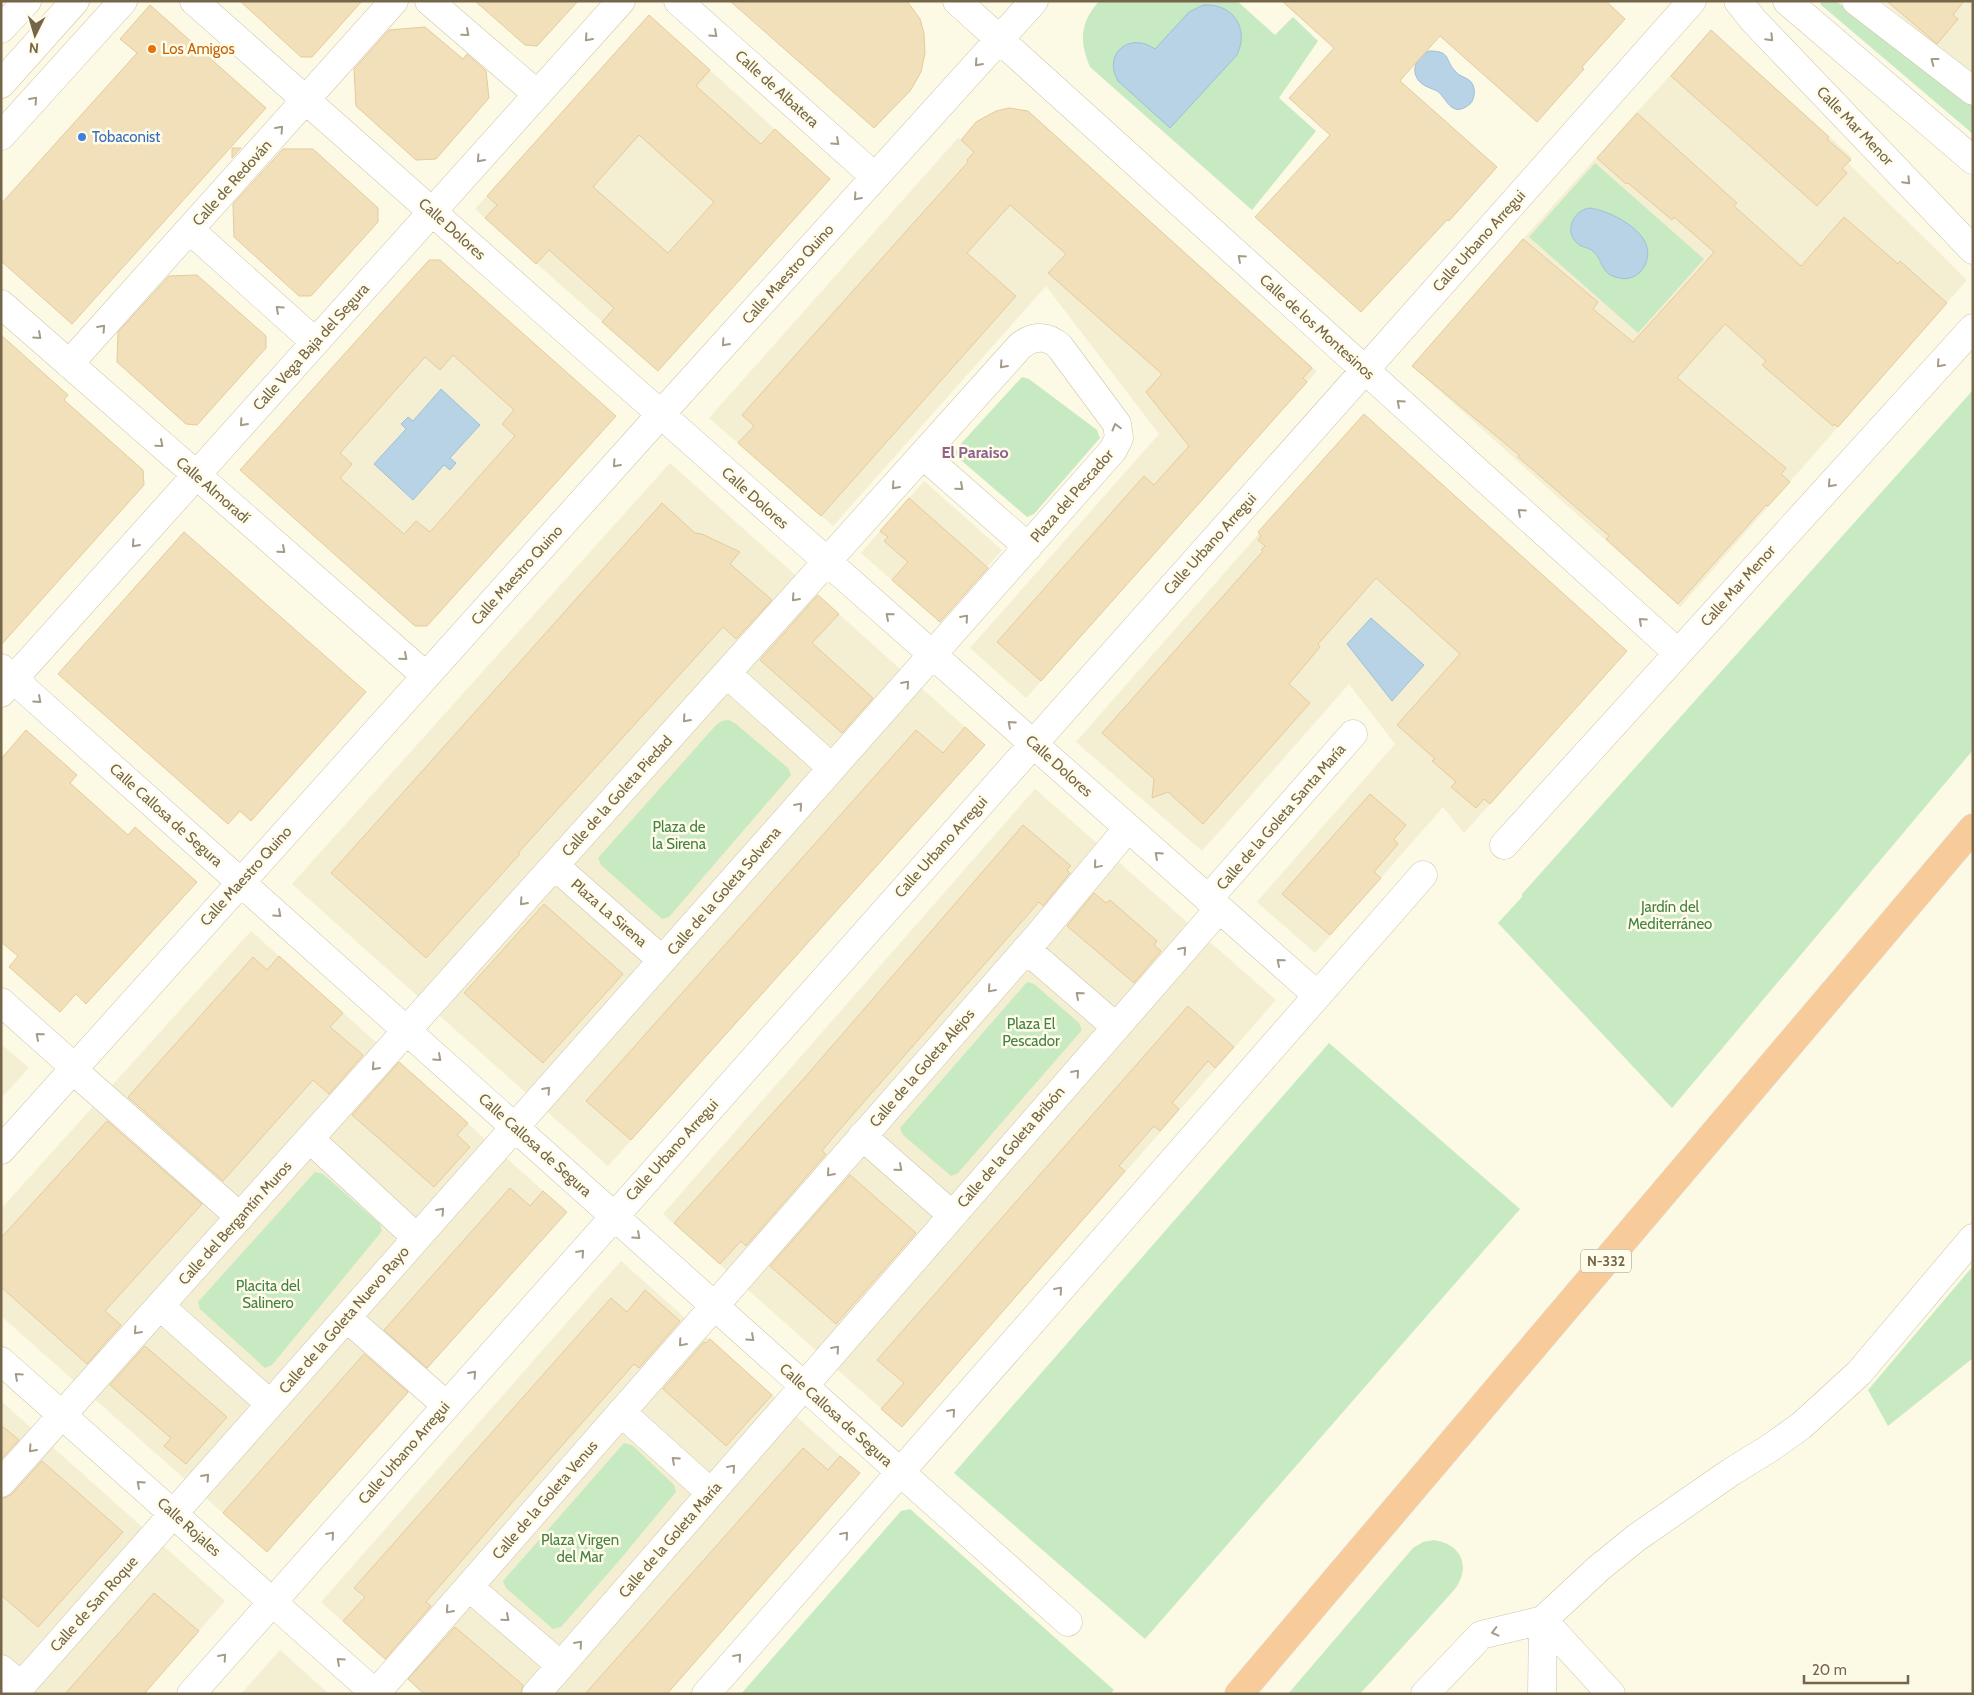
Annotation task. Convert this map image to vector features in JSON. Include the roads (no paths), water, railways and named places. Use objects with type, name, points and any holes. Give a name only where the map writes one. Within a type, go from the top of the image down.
[{"type":"highway","name":"N-332","points":[[1238,1694],[1973,828]]},
{"type":"street","points":[[1,30],[26,1]]},
{"type":"street","points":[[1,84],[75,1]]},
{"type":"street","points":[[1,136],[123,1]]},
{"type":"street","name":"Calle Dolores","points":[[194,1],[1317,994]]},
{"type":"street","name":"Calle de Redován","points":[[69,364],[394,1]]},
{"type":"street","points":[[429,1],[537,94]]},
{"type":"street","name":"Calle Vega Baja del Segura","points":[[6,680],[196,475],[621,1]]},
{"type":"street","name":"Calle de Albatera","points":[[678,1],[875,177]]},
{"type":"street","name":"Calle de los Montesinos","points":[[957,1],[1678,653]]},
{"type":"street","name":"Calle Maestro Quino","points":[[1,1150],[1034,1]]},
{"type":"street","name":"Calle Urbano Arregui","points":[[191,1694],[1692,1]]},
{"type":"street","name":"Calle Mar Menor","points":[[1738,1],[1754,21],[1973,250]]},
{"type":"street","points":[[1787,1],[1973,160]]},
{"type":"street","points":[[1856,1],[1973,91]]},
{"type":"street","points":[[190,230],[315,342]]},
{"type":"street","name":"Calle Almoradí","points":[[1,304],[426,676]]},
{"type":"street","name":"Calle Mar Menor","points":[[1504,845],[1973,328]]},
{"type":"street","name":"Calle de la Goleta Piedad","points":[[407,1031],[1020,346],[1028,340],[1041,338]]},
{"type":"street","name":"Plaza del Pescador","points":[[923,455],[1028,547],[1113,450],[1119,438],[1119,430],[1114,418],[1060,347],[1054,341],[1041,338]]},
{"type":"street","name":"Calle de la Goleta Solvena","points":[[515,1127],[1028,547]]},
{"type":"street","points":[[727,674],[832,768]]},
{"type":"street","name":"Calle Callosa de Segura","points":[[6,680],[241,882],[1068,1622]]},
{"type":"street","name":"Calle de la Goleta Santa María","points":[[1214,904],[1353,734]]},
{"type":"street","name":"Calle de la Goleta Alejos","points":[[714,1306],[1026,950],[1128,828]]},
{"type":"street","name":"Plaza La Sirena","points":[[555,866],[662,960]]},
{"type":"street","points":[[706,1694],[1423,875]]},
{"type":"street","name":"Calle de la Goleta Bribón","points":[[804,1386],[1116,1027],[1214,904]]},
{"type":"street","points":[[1026,950],[1116,1027]]},
{"type":"street","points":[[1,1002],[240,1217]]},
{"type":"street","name":"Calle del Bergantín Muros","points":[[1,1483],[407,1031]]},
{"type":"street","name":"Calle de la Goleta Nuevo Rayo","points":[[173,1514],[515,1127]]},
{"type":"street","points":[[862,1136],[952,1215]]},
{"type":"street","points":[[310,1139],[416,1238]]},
{"type":"street","points":[[1425,1694],[1481,1635],[1543,1620],[1599,1568],[1636,1538],[1778,1442],[1829,1401],[1859,1373],[1973,1238]]},
{"type":"street","points":[[160,1306],[270,1404]]},
{"type":"street","name":"Calle de la Goleta Venus","points":[[376,1694],[714,1306]]},
{"type":"street","points":[[347,1318],[446,1405]]},
{"type":"street","name":"Calle Rojales","points":[[1,1361],[376,1694]]},
{"type":"street","name":"Calle de la Goleta María","points":[[536,1694],[804,1386]]},
{"type":"street","points":[[622,1412],[711,1492]]},
{"type":"street","name":"Calle de San Roque","points":[[12,1683],[173,1514]]},
{"type":"street","points":[[469,1587],[560,1665]]},
{"type":"street","points":[[1542,1694],[1543,1620]]},
{"type":"street","points":[[1543,1620],[1611,1694]]},
{"type":"water","points":[[1203,5],[1213,5],[1222,8],[1236,19],[1240,26],[1240,45],[1237,55],[1170,128],[1118,81],[1114,71],[1116,54],[1128,44],[1146,44],[1155,49],[1189,12]]},
{"type":"water","points":[[1429,51],[1444,54],[1452,68],[1471,82],[1474,92],[1470,104],[1463,108],[1454,108],[1437,91],[1420,82],[1415,73],[1416,64],[1421,56]]},
{"type":"water","points":[[1589,208],[1597,209],[1622,220],[1642,237],[1648,251],[1646,264],[1638,274],[1626,279],[1608,274],[1594,252],[1579,245],[1573,238],[1571,233],[1572,222],[1579,213]]},
{"type":"water","points":[[441,389],[480,425],[450,458],[456,463],[450,470],[444,465],[413,500],[374,464],[406,429],[401,424],[408,417],[413,421]]},
{"type":"water","points":[[1371,618],[1424,665],[1392,701],[1347,644]]},
{"type":"place","name":"Los Amigos","points":[[152,49]]},
{"type":"place","name":"Tobaconist","points":[[82,137]]},
{"type":"district","name":"El Paraiso","points":[[975,452]]},
{"type":"park label","name":"Plaza de la Sirena","points":[[679,836]]},
{"type":"park label","name":"Jardín del Mediterráneo","points":[[1670,916]]},
{"type":"park label","name":"Plaza El Pescador","points":[[1031,1032]]},
{"type":"park label","name":"Placita del Salinero","points":[[268,1294]]},
{"type":"park label","name":"Plaza Virgen del Mar","points":[[580,1548]]}]
